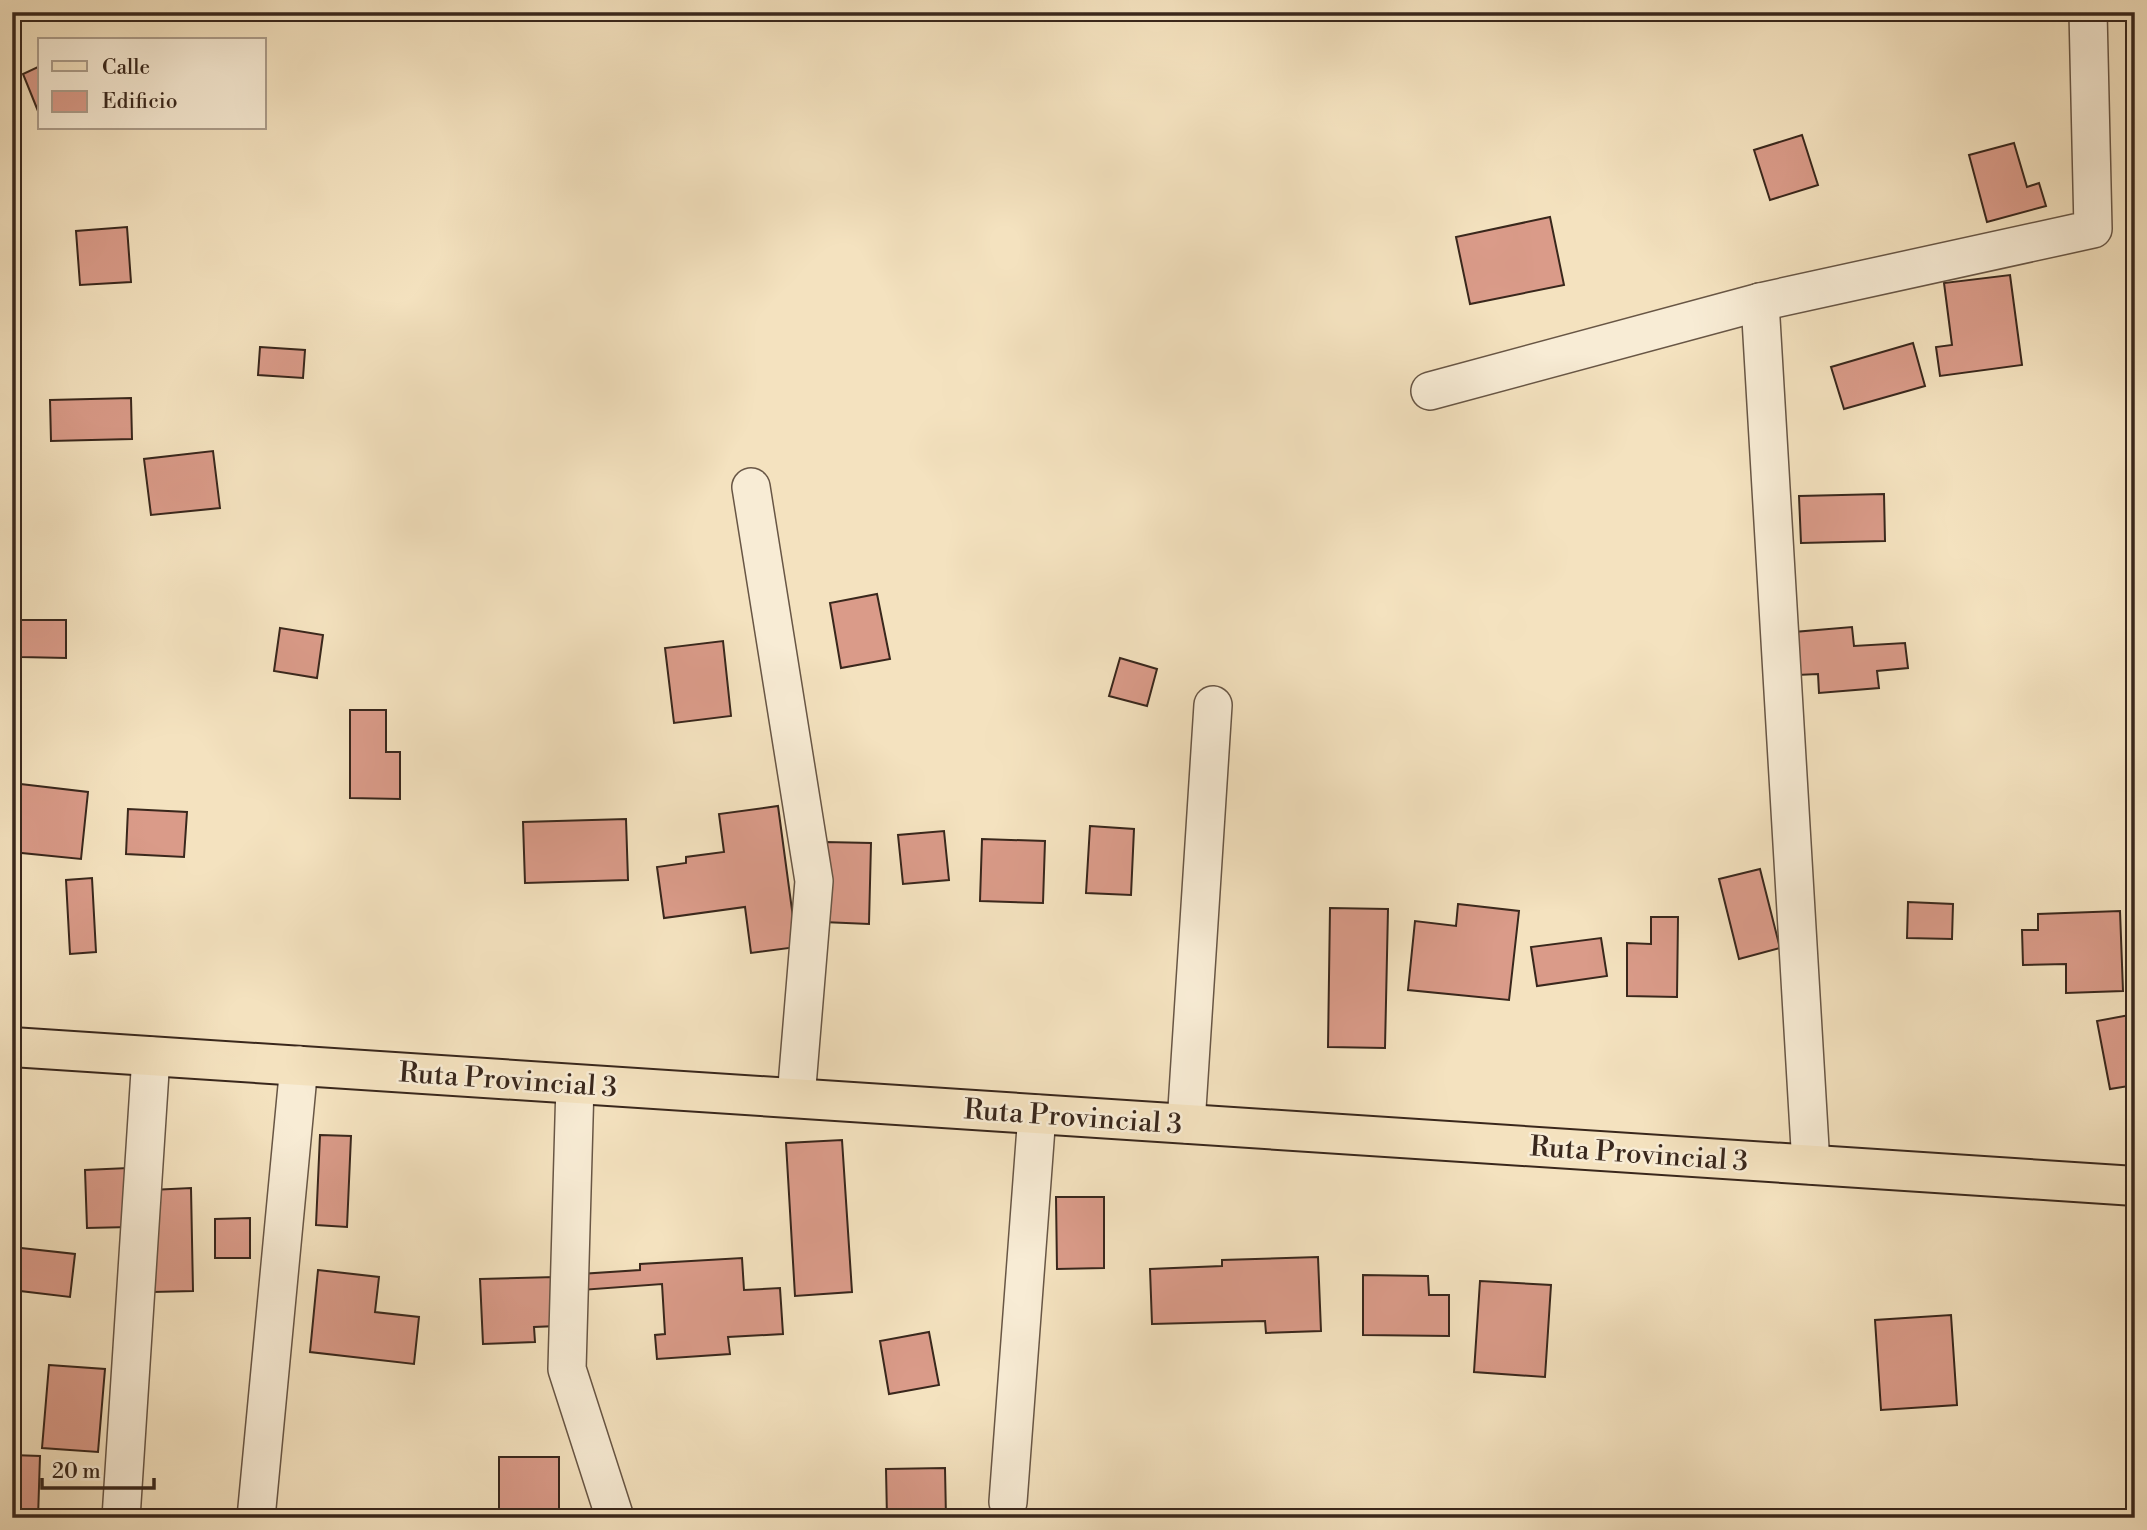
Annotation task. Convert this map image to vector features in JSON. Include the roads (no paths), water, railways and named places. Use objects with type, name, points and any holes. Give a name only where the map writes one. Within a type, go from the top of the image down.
[{"type":"main road","name":"Ruta Provincial 3","points":[[12,1046],[2135,1186]]},
{"type":"street","points":[[1430,391],[1760,302],[2093,229],[2088,12]]},
{"type":"street","points":[[1760,302],[1811,1165]]},
{"type":"street","points":[[751,487],[814,881],[796,1098]]},
{"type":"street","points":[[1186,1124],[1213,705]]},
{"type":"street","points":[[121,1518],[151,1056]]},
{"type":"street","points":[[256,1518],[299,1065]]},
{"type":"street","points":[[575,1084],[567,1369],[615,1518]]},
{"type":"street","points":[[1009,1502],[1037,1114]]}]
